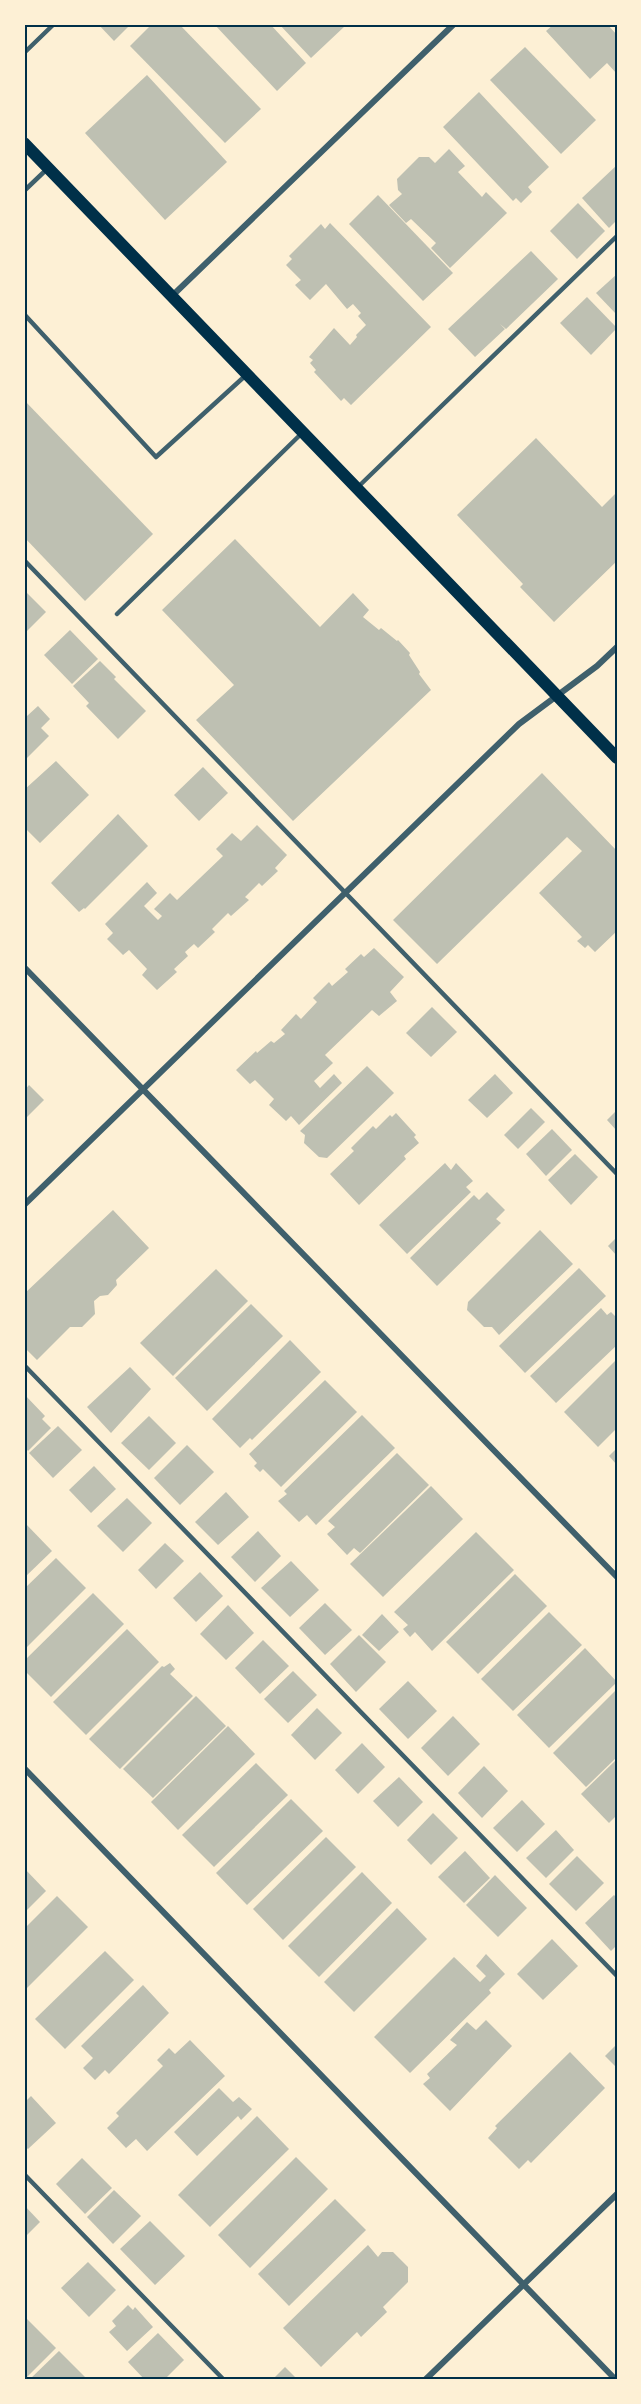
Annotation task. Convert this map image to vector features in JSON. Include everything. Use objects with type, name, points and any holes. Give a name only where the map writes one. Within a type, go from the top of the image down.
[{"type":"main road","points":[[24,143],[617,758]]},
{"type":"street","points":[[172,296],[454,24]]},
{"type":"street","points":[[24,1205],[519,724],[597,666],[617,647]]},
{"type":"street","points":[[24,967],[617,1577]]},
{"type":"street","points":[[24,1768],[616,2380]]},
{"type":"street","points":[[426,2380],[617,2194]]},
{"type":"lane","points":[[24,53],[54,24]]},
{"type":"lane","points":[[24,191],[48,168]]},
{"type":"lane","points":[[357,488],[617,236]]},
{"type":"lane","points":[[24,314],[156,457],[247,374]]},
{"type":"lane","points":[[117,614],[303,432]]},
{"type":"lane","points":[[24,560],[617,1174]]},
{"type":"lane","points":[[24,1365],[617,1976]]},
{"type":"lane","points":[[24,2174],[224,2380]]},
{"type":"building","points":[[98,24],[131,24],[114,41]]},
{"type":"building","points":[[152,24],[179,24],[261,109],[225,143],[130,46]]},
{"type":"building","points":[[214,24],[270,24],[306,63],[277,91]]},
{"type":"building","points":[[279,24],[344,24],[345,26],[311,58]]},
{"type":"building","points":[[554,24],[607,24],[617,35],[617,74],[607,63],[590,79],[546,31]]},
{"type":"building","points":[[525,47],[596,120],[561,154],[490,80]]},
{"type":"building","points":[[147,75],[227,162],[165,220],[85,133]]},
{"type":"building","points":[[479,92],[549,167],[528,187],[532,192],[521,203],[516,198],[513,201],[443,127]]},
{"type":"building","points":[[449,149],[465,166],[458,172],[482,197],[486,192],[507,213],[450,268],[431,248],[436,243],[411,219],[406,223],[389,205],[402,194],[398,190],[397,179],[419,157],[429,157],[435,163]]},
{"type":"building","points":[[617,165],[617,220],[609,228],[582,198]]},
{"type":"building","points":[[378,195],[453,273],[423,301],[349,224]]},
{"type":"building","points":[[578,203],[605,231],[577,259],[550,231]]},
{"type":"building","points":[[330,223],[431,327],[351,405],[344,398],[341,401],[314,372],[316,370],[310,363],[313,360],[309,357],[334,328],[350,345],[366,325],[358,316],[361,313],[353,304],[347,309],[326,284],[310,300],[295,285],[301,280],[286,265],[292,259],[289,256],[321,224],[325,229]]},
{"type":"building","points":[[531,251],[558,279],[506,329],[500,324],[505,329],[475,357],[448,329]]},
{"type":"building","points":[[617,274],[617,315],[596,293]]},
{"type":"building","points":[[587,297],[617,328],[591,355],[560,323]]},
{"type":"building","points":[[24,400],[153,534],[85,601],[24,537]]},
{"type":"building","points":[[536,438],[602,507],[617,492],[617,561],[554,622],[520,587],[523,584],[457,515]]},
{"type":"building","points":[[235,539],[320,627],[353,593],[369,610],[363,617],[379,630],[381,628],[398,640],[410,653],[419,674],[431,690],[293,821],[196,720],[234,685],[162,610]]},
{"type":"building","points":[[26,592],[46,612],[24,634],[24,594]]},
{"type":"building","points":[[70,630],[98,659],[72,684],[44,655]]},
{"type":"building","points":[[100,661],[116,677],[114,679],[146,711],[118,739],[86,706],[89,703],[73,686]]},
{"type":"building","points":[[38,706],[50,719],[41,728],[49,736],[24,761],[24,712],[27,716]]},
{"type":"building","points":[[56,761],[89,795],[40,843],[27,830],[24,832],[24,790]]},
{"type":"building","points":[[203,767],[228,793],[199,821],[174,795]]},
{"type":"building","points":[[542,773],[617,851],[617,931],[595,952],[588,945],[585,948],[577,941],[582,937],[539,893],[582,851],[567,837],[437,964],[393,920]]},
{"type":"building","points":[[118,814],[148,846],[85,909],[79,912],[51,883]]},
{"type":"building","points":[[257,825],[287,855],[275,868],[278,871],[262,886],[259,883],[245,897],[249,900],[231,916],[228,913],[212,929],[215,932],[198,948],[194,944],[185,952],[188,956],[174,969],[177,972],[157,990],[142,975],[147,969],[129,950],[123,955],[107,939],[113,933],[105,924],[147,882],[157,893],[144,906],[158,920],[162,916],[154,909],[170,893],[177,900],[223,856],[216,849],[232,833],[241,841]]},
{"type":"building","points":[[374,948],[404,977],[390,992],[397,1001],[379,1016],[372,1010],[325,1055],[333,1063],[314,1081],[320,1088],[334,1074],[342,1083],[299,1125],[291,1116],[286,1121],[269,1105],[274,1099],[255,1080],[250,1084],[236,1070],[256,1051],[257,1053],[271,1041],[274,1043],[285,1034],[281,1030],[296,1014],[301,1019],[317,1002],[313,998],[329,982],[332,986],[348,972],[345,969],[361,954],[364,957]]},
{"type":"building","points":[[432,1007],[457,1032],[431,1057],[406,1033]]},
{"type":"building","points":[[367,1066],[394,1093],[327,1158],[319,1157],[304,1143],[305,1135],[300,1131]]},
{"type":"building","points":[[495,1074],[513,1093],[487,1118],[468,1100]]},
{"type":"building","points":[[29,1085],[44,1100],[24,1120],[24,1091]]},
{"type":"building","points":[[531,1108],[545,1122],[518,1149],[504,1135]]},
{"type":"building","points":[[617,1110],[617,1131],[607,1120]]},
{"type":"building","points":[[396,1113],[416,1135],[414,1137],[419,1143],[359,1205],[330,1174],[354,1151],[351,1148],[373,1126],[376,1129],[390,1115],[392,1117]]},
{"type":"building","points":[[552,1129],[572,1150],[546,1176],[526,1154]]},
{"type":"building","points":[[575,1154],[598,1177],[571,1205],[548,1180]]},
{"type":"building","points":[[445,1163],[451,1170],[456,1163],[473,1181],[466,1187],[471,1192],[407,1254],[379,1225]]},
{"type":"building","points":[[487,1192],[505,1210],[496,1219],[501,1223],[437,1286],[410,1258],[474,1195],[479,1200]]},
{"type":"building","points":[[113,1210],[149,1248],[116,1280],[117,1285],[108,1295],[100,1296],[94,1301],[95,1314],[82,1327],[70,1327],[37,1360],[24,1347],[24,1294]]},
{"type":"building","points":[[540,1230],[573,1264],[499,1335],[492,1327],[484,1327],[467,1310],[468,1302]]},
{"type":"building","points":[[617,1237],[617,1256],[608,1246]]},
{"type":"building","points":[[579,1268],[606,1296],[525,1373],[499,1346]]},
{"type":"building","points":[[216,1269],[248,1301],[173,1376],[140,1343]]},
{"type":"building","points":[[251,1304],[283,1336],[207,1411],[175,1378]]},
{"type":"building","points":[[601,1308],[607,1315],[611,1312],[617,1318],[617,1345],[556,1403],[530,1376]]},
{"type":"building","points":[[290,1340],[321,1372],[252,1440],[250,1438],[240,1448],[212,1419]]},
{"type":"building","points":[[617,1359],[617,1428],[598,1447],[564,1412]]},
{"type":"building","points":[[130,1367],[151,1389],[111,1433],[87,1407]]},
{"type":"building","points":[[325,1380],[357,1412],[281,1487],[263,1469],[260,1472],[254,1466],[257,1463],[249,1454]]},
{"type":"building","points":[[24,1394],[45,1416],[42,1419],[51,1428],[28,1451],[24,1446]]},
{"type":"building","points":[[362,1415],[395,1448],[316,1525],[307,1515],[299,1522],[278,1501],[287,1494],[284,1491]]},
{"type":"building","points":[[149,1416],[176,1443],[149,1470],[121,1443]]},
{"type":"building","points":[[58,1426],[82,1450],[53,1478],[29,1453]]},
{"type":"building","points":[[187,1445],[214,1472],[180,1505],[154,1478]]},
{"type":"building","points":[[617,1448],[617,1465],[609,1456]]},
{"type":"building","points":[[397,1453],[429,1485],[360,1553],[354,1548],[347,1555],[327,1534],[335,1527],[328,1521]]},
{"type":"building","points":[[94,1466],[116,1489],[91,1513],[69,1490]]},
{"type":"building","points":[[431,1486],[463,1519],[383,1597],[350,1564]]},
{"type":"building","points":[[226,1492],[249,1517],[218,1545],[195,1522]]},
{"type":"building","points":[[127,1498],[152,1523],[123,1552],[97,1526]]},
{"type":"building","points":[[24,1522],[52,1551],[24,1578]]},
{"type":"building","points":[[258,1531],[281,1556],[255,1582],[231,1557]]},
{"type":"building","points":[[476,1532],[514,1570],[432,1651],[415,1632],[410,1637],[403,1629],[408,1625],[394,1612]]},
{"type":"building","points":[[165,1543],[184,1561],[156,1589],[138,1570]]},
{"type":"building","points":[[56,1558],[86,1588],[24,1650],[24,1589]]},
{"type":"building","points":[[291,1561],[319,1590],[290,1617],[261,1588]]},
{"type":"building","points":[[200,1572],[223,1596],[196,1622],[173,1598]]},
{"type":"building","points":[[515,1574],[547,1606],[478,1674],[446,1642]]},
{"type":"building","points":[[93,1593],[124,1624],[51,1697],[24,1670],[24,1661]]},
{"type":"building","points":[[325,1603],[352,1630],[325,1655],[299,1628]]},
{"type":"building","points":[[228,1605],[254,1633],[226,1660],[200,1634]]},
{"type":"building","points":[[549,1612],[582,1645],[513,1711],[481,1679]]},
{"type":"building","points":[[382,1614],[399,1632],[379,1651],[362,1635]]},
{"type":"building","points":[[127,1629],[159,1662],[86,1735],[53,1702]]},
{"type":"building","points":[[359,1635],[386,1662],[356,1692],[330,1664]]},
{"type":"building","points":[[263,1640],[289,1666],[260,1694],[235,1668]]},
{"type":"building","points":[[585,1648],[617,1682],[549,1748],[517,1715]]},
{"type":"building","points":[[170,1663],[175,1669],[170,1674],[193,1696],[120,1769],[89,1739],[162,1666]]},
{"type":"building","points":[[293,1671],[317,1695],[288,1723],[264,1699]]},
{"type":"building","points":[[408,1681],[437,1711],[408,1739],[379,1709]]},
{"type":"building","points":[[617,1689],[617,1757],[586,1787],[553,1753]]},
{"type":"building","points":[[196,1696],[226,1726],[153,1798],[123,1769]]},
{"type":"building","points":[[317,1708],[342,1733],[315,1760],[291,1735]]},
{"type":"building","points":[[453,1716],[480,1744],[448,1776],[421,1748]]},
{"type":"building","points":[[228,1726],[255,1754],[178,1830],[151,1802]]},
{"type":"building","points":[[362,1743],[385,1767],[358,1794],[335,1770]]},
{"type":"building","points":[[617,1759],[617,1815],[609,1823],[581,1794]]},
{"type":"building","points":[[256,1763],[288,1795],[214,1867],[182,1835]]},
{"type":"building","points":[[484,1766],[508,1791],[482,1818],[458,1793]]},
{"type":"building","points":[[399,1777],[423,1802],[398,1827],[373,1801]]},
{"type":"building","points":[[291,1799],[323,1831],[247,1905],[216,1873]]},
{"type":"building","points":[[522,1800],[545,1824],[517,1852],[493,1828]]},
{"type":"building","points":[[433,1813],[458,1838],[431,1865],[407,1840]]},
{"type":"building","points":[[556,1830],[574,1850],[546,1878],[526,1858]]},
{"type":"building","points":[[326,1837],[356,1867],[283,1940],[253,1909]]},
{"type":"building","points":[[465,1851],[490,1878],[464,1903],[438,1877]]},
{"type":"building","points":[[577,1856],[604,1883],[576,1911],[549,1884]]},
{"type":"building","points":[[24,1868],[46,1891],[24,1913]]},
{"type":"building","points":[[362,1872],[392,1903],[319,1977],[288,1946]]},
{"type":"building","points":[[495,1875],[527,1908],[498,1937],[466,1905]]},
{"type":"building","points":[[614,1895],[617,1898],[617,1945],[611,1951],[585,1923]]},
{"type":"building","points":[[57,1896],[88,1927],[24,1991],[24,1929]]},
{"type":"building","points":[[397,1908],[427,1939],[354,2012],[324,1982]]},
{"type":"building","points":[[552,1939],[578,1966],[543,2000],[517,1974]]},
{"type":"building","points":[[105,1951],[134,1980],[65,2049],[35,2019]]},
{"type":"building","points":[[486,1954],[505,1974],[489,1990],[491,1993],[410,2073],[374,2037],[454,1957],[480,1982],[486,1976],[476,1966]]},
{"type":"building","points":[[143,1985],[169,2013],[109,2074],[105,2070],[95,2080],[83,2068],[93,2058],[81,2046]]},
{"type":"building","points":[[486,2020],[512,2046],[450,2111],[423,2084],[430,2078],[427,2074],[457,2045],[450,2040],[467,2022],[476,2030]]},
{"type":"building","points":[[190,2040],[225,2076],[147,2151],[136,2139],[126,2148],[107,2128],[119,2116],[116,2113],[163,2066],[157,2060],[169,2048],[175,2054]]},
{"type":"building","points":[[617,2044],[617,2068],[605,2056]]},
{"type":"building","points":[[570,2052],[605,2088],[531,2163],[528,2160],[519,2169],[488,2138],[497,2128],[495,2126]]},
{"type":"building","points":[[219,2088],[233,2102],[239,2097],[252,2109],[241,2120],[238,2116],[197,2156],[174,2132]]},
{"type":"building","points":[[31,2096],[56,2123],[28,2149],[24,2146],[24,2103]]},
{"type":"building","points":[[257,2116],[289,2149],[210,2227],[178,2195]]},
{"type":"building","points":[[296,2157],[328,2189],[250,2268],[218,2235]]},
{"type":"building","points":[[82,2158],[112,2188],[85,2214],[56,2184]]},
{"type":"building","points":[[114,2190],[141,2216],[113,2244],[87,2217]]},
{"type":"building","points":[[335,2199],[366,2230],[289,2306],[258,2274]]},
{"type":"building","points":[[24,2205],[40,2222],[24,2238]]},
{"type":"building","points":[[150,2221],[185,2256],[155,2285],[120,2249]]},
{"type":"building","points":[[368,2245],[378,2257],[382,2252],[393,2252],[408,2267],[408,2282],[383,2307],[387,2312],[361,2337],[357,2332],[321,2367],[283,2328]]},
{"type":"building","points":[[88,2262],[116,2290],[89,2317],[61,2288]]},
{"type":"building","points":[[128,2305],[133,2310],[135,2307],[153,2327],[127,2351],[109,2332],[116,2326],[112,2321]]},
{"type":"building","points":[[24,2316],[56,2348],[24,2380]]},
{"type":"building","points":[[158,2333],[184,2360],[164,2380],[145,2380],[128,2362]]},
{"type":"building","points":[[59,2351],[88,2380],[29,2380]]},
{"type":"building","points":[[285,2367],[298,2380],[272,2380]]}]
